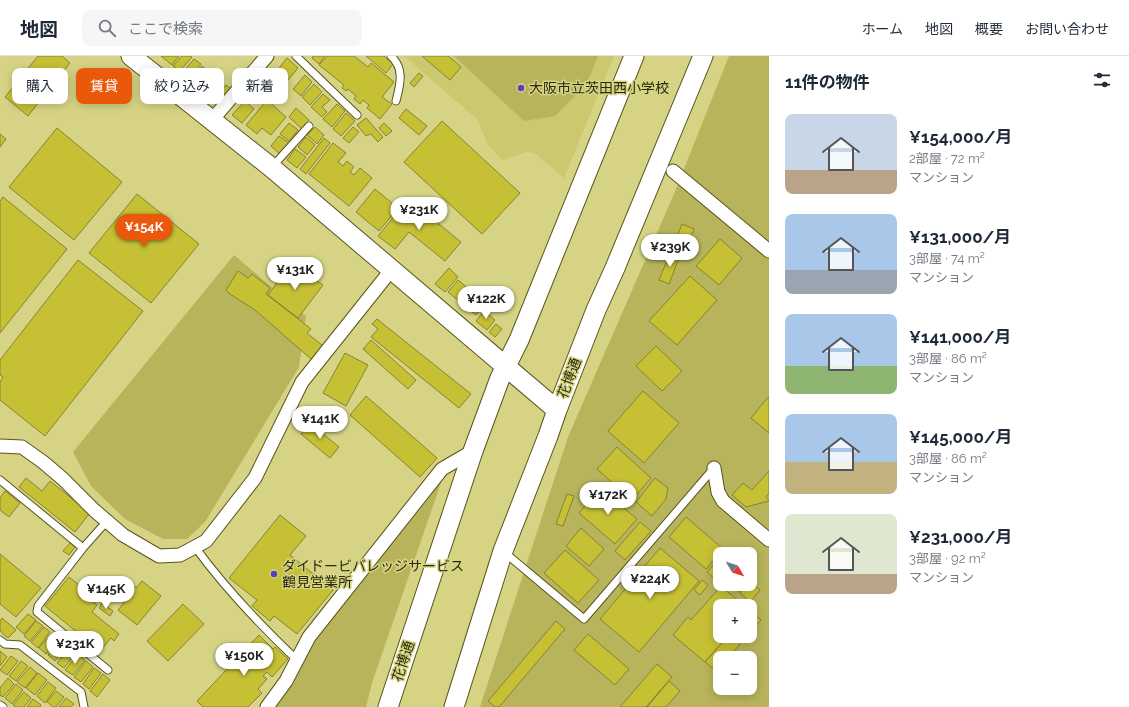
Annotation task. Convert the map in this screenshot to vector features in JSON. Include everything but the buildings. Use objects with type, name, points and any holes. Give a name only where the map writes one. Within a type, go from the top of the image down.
[{"type":"street","points":[[132,56],[272,168],[557,410]]},
{"type":"street","points":[[212,120],[268,56]]},
{"type":"street","name":"花博通","points":[[388,707],[473,451],[506,366],[519,340],[634,56]]},
{"type":"street","name":"花博通","points":[[454,707],[503,551],[596,310],[615,268],[703,56]]},
{"type":"street","points":[[673,171],[769,252]]},
{"type":"street","points":[[0,446],[22,447],[43,462],[63,478],[94,510],[123,535],[159,556],[180,555],[206,541],[255,478],[302,382],[392,269]]},
{"type":"street","points":[[267,707],[286,681],[309,637],[442,469],[473,451]]},
{"type":"street","points":[[714,468],[718,492],[723,501],[769,540]]},
{"type":"lane","points":[[296,56],[357,114]]},
{"type":"lane","points":[[391,56],[396,61],[401,78],[396,102]]},
{"type":"lane","points":[[272,168],[309,126]]},
{"type":"lane","points":[[503,551],[584,619],[714,468]]},
{"type":"lane","points":[[0,480],[83,548]]},
{"type":"lane","points":[[107,521],[83,548],[38,606],[37,612],[108,670]]},
{"type":"lane","points":[[195,547],[262,626],[297,660]]},
{"type":"lane","points":[[0,640],[5,644],[20,644],[81,692],[84,707]]},
{"type":"shaded area","name":"大阪市立茨田西小学校","points":[[404,56],[614,56],[564,178],[536,154],[527,152],[502,160],[488,145],[477,119]]},
{"type":"shaded area","points":[[454,56],[598,56],[586,85],[555,116],[524,121]]},
{"type":"shaded area","points":[[729,56],[769,56],[769,707],[480,707],[568,437],[674,194]]},
{"type":"shaded area","points":[[234,255],[306,316],[299,367],[205,522],[187,539],[163,539],[125,519],[91,486],[73,452]]},
{"type":"shaded area","points":[[444,474],[372,683],[366,707],[272,707],[314,637]]},
{"type":"place","name":"大阪市立茨田西小学校","points":[[521,88]]},
{"type":"place","name":"ダイドービバレッジサービス 鶴見営業所","points":[[274,574]]}]
